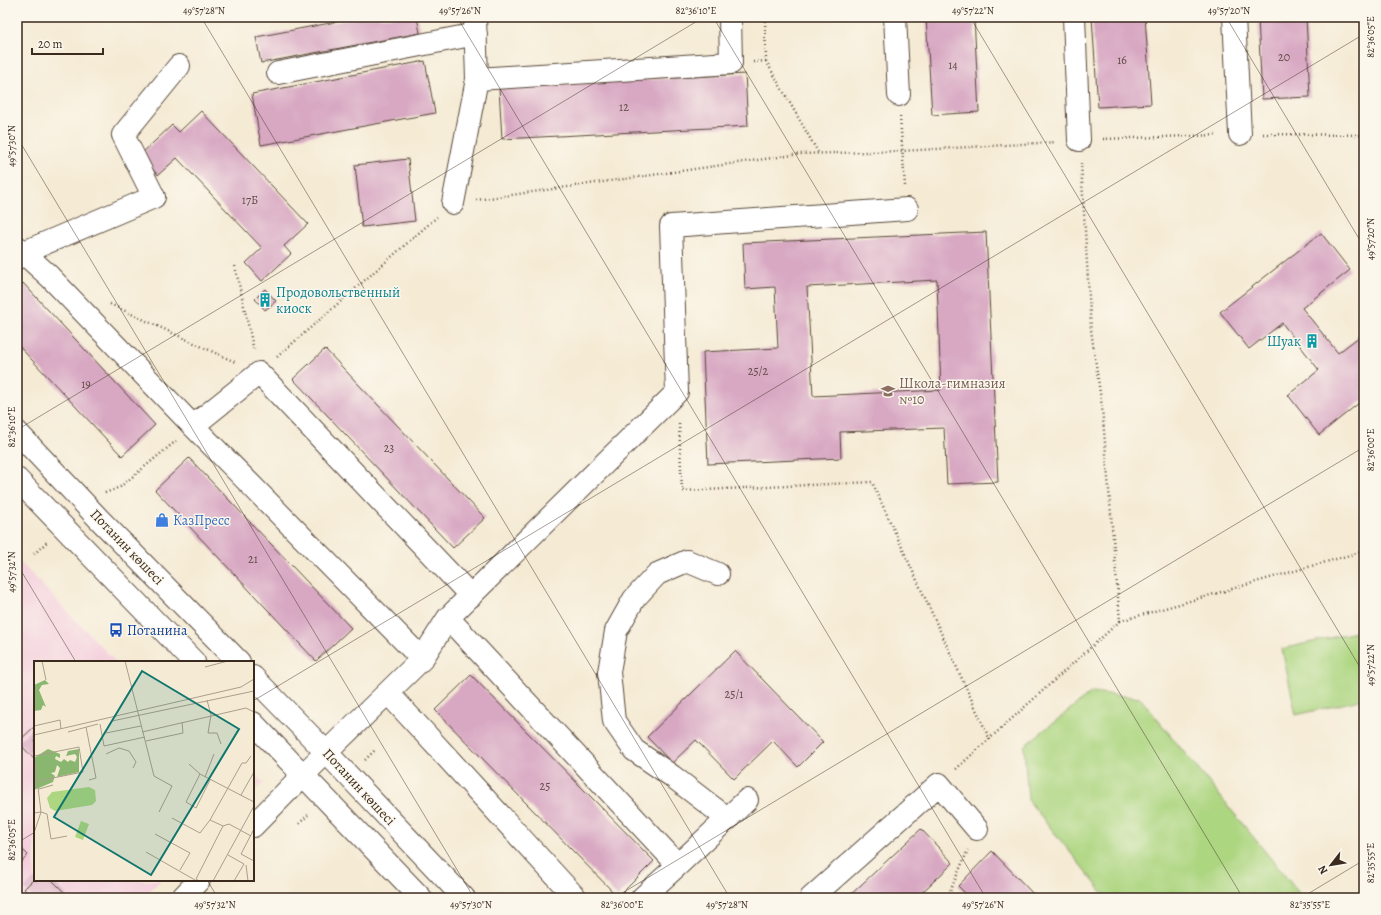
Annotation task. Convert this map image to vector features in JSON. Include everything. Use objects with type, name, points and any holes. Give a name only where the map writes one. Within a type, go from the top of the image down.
[{"type":"main road","points":[[477,79],[731,63],[730,17]]},
{"type":"main road","points":[[896,17],[899,95]]},
{"type":"main road","points":[[1074,17],[1079,140]]},
{"type":"main road","points":[[1234,17],[1240,134]]},
{"type":"main road","points":[[278,73],[475,26],[477,79],[453,203]]},
{"type":"main road","points":[[179,66],[123,135],[154,197],[19,253],[49,276],[422,659]]},
{"type":"main road","points":[[254,825],[326,752],[422,659],[448,618],[677,392],[671,226],[907,209]]},
{"type":"main road","points":[[194,426],[259,373],[472,596]]},
{"type":"main road","name":"Потанин көшесі","points":[[17,432],[238,661]]},
{"type":"main road","points":[[17,479],[193,661]]},
{"type":"main road","points":[[718,574],[687,562],[657,574],[634,599],[616,631],[609,672],[614,721],[634,750],[672,776],[728,819]]},
{"type":"main road","points":[[448,618],[678,865]]},
{"type":"main road","name":"Потанин көшесі","points":[[254,678],[464,898]]},
{"type":"main road","points":[[388,693],[576,898]]},
{"type":"main road","points":[[254,724],[421,898]]},
{"type":"main road","points":[[810,898],[939,784],[977,829]]},
{"type":"main road","points":[[642,898],[747,800]]},
{"type":"main road","points":[[182,898],[198,881]]},
{"type":"path","points":[[114,17],[130,21],[171,17]]},
{"type":"path","points":[[765,17],[766,61],[819,154]]},
{"type":"path","points":[[899,95],[907,209]]},
{"type":"path","points":[[1079,140],[1091,330],[1102,407],[1120,620]]},
{"type":"path","points":[[259,373],[453,203],[800,154]]},
{"type":"path","points":[[235,266],[259,373]]},
{"type":"path","points":[[107,303],[259,373]]},
{"type":"path","points":[[677,392],[682,491],[872,482],[990,740]]},
{"type":"path","points":[[87,506],[99,495],[120,487],[194,426]]},
{"type":"path","points":[[34,554],[64,527]]},
{"type":"path","points":[[939,784],[990,740],[1120,620],[1364,551]]},
{"type":"path","points":[[947,898],[977,829]]},
{"type":"shaded area","points":[[17,559],[115,661],[34,661],[34,881],[160,881],[142,898],[17,898]]},
{"type":"shaded area","points":[[254,773],[263,783],[254,791]]},
{"type":"green space","points":[[1364,630],[1364,699],[1296,715],[1282,649]]},
{"type":"green space","points":[[1092,692],[1140,698],[1303,898],[1107,898],[1028,800],[1024,746]]},
{"type":"building","points":[[362,17],[417,17],[420,33],[261,63],[256,37]]},
{"type":"building","points":[[926,17],[974,17],[979,112],[932,115]]},
{"type":"building","points":[[1092,17],[1145,17],[1151,104],[1098,107]]},
{"type":"building","points":[[1258,17],[1306,17],[1310,97],[1262,99]]},
{"type":"building","points":[[425,61],[435,113],[261,145],[252,94]]},
{"type":"building","points":[[745,74],[748,126],[502,139],[499,88]]},
{"type":"building","points":[[201,111],[308,224],[284,246],[291,254],[262,281],[246,263],[262,248],[177,158],[158,175],[140,155],[172,125],[179,132]]},
{"type":"building","points":[[408,159],[415,221],[362,227],[355,165]]},
{"type":"building","name":"Школа-гимназия №10","points":[[986,232],[998,482],[947,484],[944,428],[840,432],[841,458],[708,464],[703,352],[778,348],[775,287],[745,289],[743,243]],"holes":[[[937,280],[941,390],[813,396],[807,287]]]},
{"type":"building","name":"Шуак","points":[[1321,233],[1350,270],[1302,308],[1338,353],[1364,333],[1364,399],[1319,435],[1288,395],[1319,370],[1282,323],[1249,349],[1220,312]]},
{"type":"building","points":[[23,283],[155,425],[122,456],[17,344],[17,289]]},
{"type":"building","name":"Продовольственный киоск","points":[[265,289],[276,301],[265,310],[255,299]]},
{"type":"building","points":[[325,349],[485,518],[453,548],[293,379]]},
{"type":"building","points":[[189,458],[351,628],[316,661],[155,490]]},
{"type":"building","points":[[735,651],[823,742],[798,767],[773,741],[734,779],[696,740],[672,763],[647,737]]},
{"type":"building","points":[[471,675],[654,861],[618,897],[435,710]]},
{"type":"building","points":[[34,727],[34,759],[18,742]]},
{"type":"building","points":[[921,829],[953,863],[916,898],[847,898]]},
{"type":"building","points":[[17,844],[28,855],[17,867]]},
{"type":"building","points":[[992,851],[1037,898],[970,898],[958,886]]},
{"type":"building","points":[[34,879],[34,881],[53,881],[67,895],[63,898],[33,898],[24,889]]},
{"type":"place","name":"Продовольственный киоск","points":[[265,300]]},
{"type":"place","name":"Шуак","points":[[1312,341]]},
{"type":"place","name":"Школа-гимназия №10","points":[[888,391]]},
{"type":"place","name":"КазПресс","points":[[162,520]]},
{"type":"place","name":"Потанина","points":[[116,630]]}]
